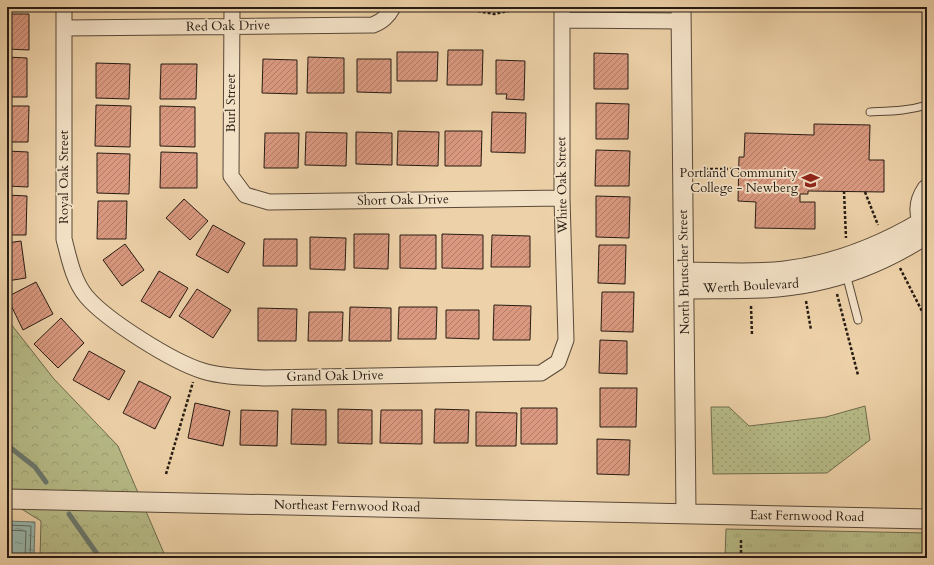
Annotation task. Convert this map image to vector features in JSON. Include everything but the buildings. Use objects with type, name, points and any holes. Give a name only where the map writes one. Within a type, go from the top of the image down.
[{"type":"street","name":"Royal Oak Street","points":[[64,7],[64,239],[72,271],[86,296],[121,326]]},
{"type":"street","name":"Burl Street","points":[[232,7],[231,176],[244,195]]},
{"type":"street","name":"Red Oak Drive","points":[[64,28],[373,25],[382,22],[396,10]]},
{"type":"street","points":[[562,13],[681,14]]},
{"type":"street","name":"White Oak Street","points":[[558,362],[566,340],[562,198],[562,13]]},
{"type":"street","name":"North Brutscher Street","points":[[681,14],[686,513]]},
{"type":"street","points":[[925,228],[919,208],[922,197],[927,188]]},
{"type":"street","name":"Short Oak Drive","points":[[244,195],[269,202],[562,198]]},
{"type":"street","name":"Werth Boulevard","points":[[684,280],[785,271],[842,259],[925,228]]},
{"type":"street","name":"Werth Boulevard","points":[[684,280],[776,287],[840,281],[910,245],[925,228]]},
{"type":"street","name":"Grand Oak Drive","points":[[121,326],[184,364],[226,376],[295,377],[541,373],[558,362]]},
{"type":"street","name":"Northeast Fernwood Road","points":[[7,499],[686,513]]},
{"type":"street","name":"East Fernwood Road","points":[[686,513],[927,518]]},
{"type":"lane","points":[[870,112],[895,111],[927,105]]},
{"type":"lane","points":[[840,281],[858,320]]},
{"type":"path","points":[[396,10],[418,11],[466,9],[494,14],[527,7]]},
{"type":"path","points":[[705,169],[739,169]]},
{"type":"path","points":[[844,191],[846,238]]},
{"type":"path","points":[[865,192],[880,229]]},
{"type":"path","points":[[898,264],[927,321]]},
{"type":"path","points":[[840,281],[858,375]]},
{"type":"path","points":[[804,294],[811,330]]},
{"type":"path","points":[[751,299],[752,335]]},
{"type":"path","points":[[166,474],[197,368]]},
{"type":"path","points":[[741,538],[741,558]]},
{"type":"green space","points":[[7,319],[54,379],[118,446],[166,558],[40,558],[41,521],[7,500]]},
{"type":"green space","points":[[865,406],[870,440],[827,473],[713,474],[711,407],[729,407],[749,426],[826,417]]},
{"type":"green space","points":[[726,529],[927,533],[927,558],[725,558]]},
{"type":"water","points":[[7,521],[35,522],[34,558],[7,558]]},
{"type":"waterway","points":[[7,445],[35,467],[46,482]]},
{"type":"waterway","points":[[69,514],[100,558]]},
{"type":"place","name":"Portland Community College - Newberg","points":[[811,180]]}]
